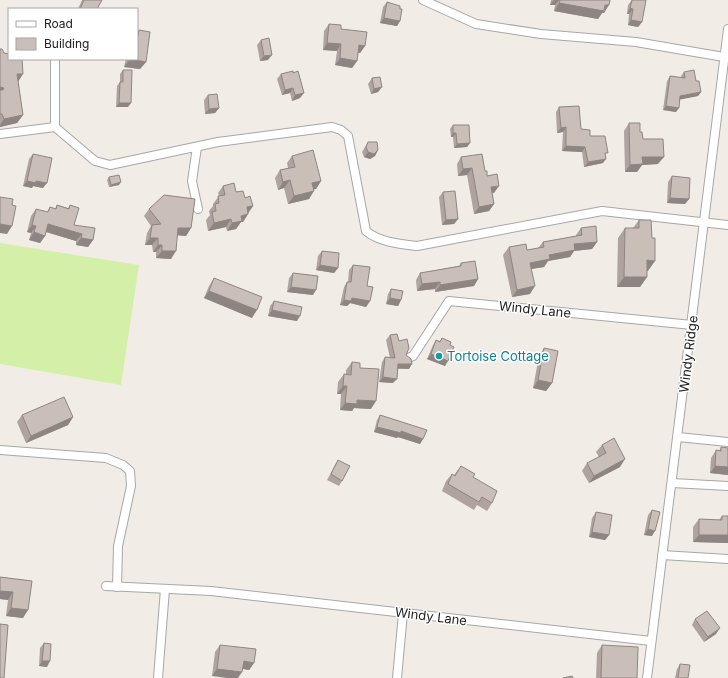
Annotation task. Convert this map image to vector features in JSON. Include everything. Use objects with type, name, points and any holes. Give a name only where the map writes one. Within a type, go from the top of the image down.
[{"type":"street","points":[[423,0],[476,24],[541,34],[636,42],[724,57]]},
{"type":"street","name":"Windy Ridge","points":[[646,678],[678,437],[728,29]]},
{"type":"street","points":[[55,60],[55,127]]},
{"type":"street","points":[[0,134],[55,127],[95,161],[110,165],[197,147],[332,127],[341,130],[348,136],[366,231],[373,236],[399,244],[417,246],[602,211],[728,225]]},
{"type":"street","points":[[197,147],[192,181],[198,209]]},
{"type":"street","name":"Windy Lane","points":[[408,358],[413,356],[449,301],[692,325]]},
{"type":"street","points":[[678,437],[728,442]]},
{"type":"street","points":[[0,450],[106,458],[123,465],[130,471],[131,486],[118,546],[117,586]]},
{"type":"street","points":[[672,482],[728,486]]},
{"type":"street","points":[[662,555],[728,559]]},
{"type":"street","name":"Windy Lane","points":[[106,586],[211,591],[651,641]]},
{"type":"street","points":[[158,678],[165,589]]},
{"type":"street","points":[[397,678],[403,613]]},
{"type":"green space","points":[[0,243],[139,265],[121,385],[0,364]]},
{"type":"building","points":[[84,0],[102,0],[98,8],[80,8]]},
{"type":"building","points":[[560,0],[610,0],[609,5],[605,5],[604,11],[559,3]]},
{"type":"building","points":[[632,0],[646,0],[642,22],[631,20],[633,9],[630,8]]},
{"type":"building","points":[[387,2],[400,6],[400,9],[402,9],[400,21],[384,18]]},
{"type":"building","points":[[329,24],[341,25],[341,29],[367,32],[365,46],[359,45],[357,61],[340,58],[341,44],[327,43]]},
{"type":"building","points":[[139,30],[150,32],[146,62],[135,60],[138,60]]},
{"type":"building","points":[[269,38],[272,55],[264,56],[261,40]]},
{"type":"building","points":[[0,49],[2,49],[4,53],[8,54],[8,60],[22,60],[23,74],[17,74],[23,115],[4,119],[2,114],[0,114],[0,90],[3,90],[4,88],[0,87]]},
{"type":"building","points":[[123,70],[132,70],[131,103],[119,103],[120,82],[123,82]]},
{"type":"building","points":[[694,70],[696,81],[699,81],[701,92],[680,96],[679,108],[666,106],[670,76],[685,78],[684,72]]},
{"type":"building","points":[[293,71],[293,73],[298,71],[304,93],[295,95],[293,88],[285,90],[281,74]]},
{"type":"building","points":[[380,77],[382,87],[374,89],[372,78]]},
{"type":"building","points":[[217,94],[219,108],[209,109],[208,95]]},
{"type":"building","points":[[579,106],[581,129],[590,130],[590,136],[605,136],[608,153],[605,153],[606,159],[588,162],[585,147],[566,146],[566,127],[561,128],[559,107]]},
{"type":"building","points":[[629,123],[640,123],[640,132],[642,132],[643,139],[663,139],[664,157],[642,157],[643,164],[630,165]]},
{"type":"building","points":[[453,125],[469,125],[470,143],[457,144],[456,133],[453,133]]},
{"type":"building","points":[[368,142],[377,142],[378,150],[374,154],[368,152],[366,147]]},
{"type":"building","points":[[313,150],[321,181],[312,183],[314,191],[294,196],[290,180],[283,182],[280,170],[295,167],[292,156]]},
{"type":"building","points":[[33,154],[52,158],[47,183],[27,181]]},
{"type":"building","points":[[482,154],[487,176],[497,174],[499,186],[491,187],[494,204],[479,207],[472,168],[463,169],[461,157]]},
{"type":"building","points":[[119,175],[121,182],[111,185],[109,177]]},
{"type":"building","points":[[672,176],[690,178],[689,199],[670,198]]},
{"type":"building","points":[[234,183],[236,192],[243,191],[245,198],[250,196],[253,206],[247,207],[248,214],[241,216],[242,221],[232,223],[231,219],[214,223],[212,212],[216,211],[215,204],[219,203],[218,196],[225,195],[223,186]]},
{"type":"building","points":[[455,191],[458,219],[446,220],[443,192]]},
{"type":"building","points":[[164,195],[195,199],[191,228],[178,228],[176,251],[162,251],[162,245],[158,245],[158,238],[150,238],[152,225],[161,224],[149,209]]},
{"type":"building","points":[[0,197],[13,199],[12,205],[16,206],[12,226],[0,224]]},
{"type":"building","points":[[57,205],[69,209],[70,205],[79,208],[74,225],[95,228],[93,240],[81,238],[82,234],[48,224],[45,236],[34,232],[36,226],[32,225],[36,209],[48,212],[50,207],[56,209]]},
{"type":"building","points":[[639,220],[651,220],[652,238],[655,238],[655,261],[647,260],[647,277],[624,277],[625,228],[639,228]]},
{"type":"building","points":[[596,226],[597,242],[574,244],[575,250],[549,255],[550,259],[530,263],[535,286],[517,290],[509,247],[526,244],[527,250],[544,247],[543,242],[582,235],[581,228]]},
{"type":"building","points":[[322,251],[339,253],[338,268],[320,265]]},
{"type":"building","points":[[475,261],[478,279],[440,285],[440,282],[422,284],[420,273],[461,266],[461,263]]},
{"type":"building","points":[[353,265],[370,267],[367,286],[373,287],[370,301],[352,298],[351,301],[344,300],[347,282],[351,282]]},
{"type":"building","points":[[293,273],[318,276],[316,290],[291,287]]},
{"type":"building","points":[[214,278],[262,297],[257,310],[209,291]]},
{"type":"building","points":[[391,289],[403,291],[401,300],[390,298]]},
{"type":"building","points":[[274,301],[302,307],[300,316],[272,310]]},
{"type":"building","points":[[397,334],[399,341],[407,339],[409,348],[406,355],[411,359],[412,364],[398,364],[397,379],[383,377],[385,357],[395,358],[390,335]]},
{"type":"building","points":[[442,338],[451,342],[450,345],[454,347],[448,361],[431,354],[436,340],[440,342]]},
{"type":"building","points":[[544,348],[558,351],[552,383],[538,380]]},
{"type":"building","points":[[352,362],[360,363],[360,368],[379,369],[376,401],[357,400],[357,404],[345,403],[347,386],[343,386],[344,374],[351,375]]},
{"type":"building","points":[[64,397],[73,417],[31,436],[22,415]]},
{"type":"building","points":[[380,415],[427,430],[423,439],[401,431],[401,433],[377,427]]},
{"type":"building","points":[[614,438],[625,459],[594,476],[587,463],[606,453],[602,445]]},
{"type":"building","points":[[721,447],[728,448],[728,467],[715,466],[716,450],[721,451]]},
{"type":"building","points":[[338,460],[350,466],[342,481],[331,474]]},
{"type":"building","points":[[461,466],[475,474],[473,477],[497,491],[492,503],[482,497],[479,502],[448,484],[452,474],[455,476]]},
{"type":"building","points":[[652,510],[660,512],[655,531],[648,529]]},
{"type":"building","points":[[596,512],[612,515],[609,535],[592,532]]},
{"type":"building","points":[[722,516],[728,516],[728,535],[699,535],[699,519],[722,520]]},
{"type":"building","points":[[0,577],[32,581],[28,610],[11,608],[13,592],[0,591]]},
{"type":"building","points":[[707,611],[720,628],[708,637],[695,619]]},
{"type":"building","points":[[0,624],[8,625],[4,678],[0,678]]},
{"type":"building","points":[[44,643],[51,644],[50,661],[42,661]]},
{"type":"building","points":[[220,645],[256,649],[254,663],[244,661],[242,672],[217,669]]},
{"type":"building","points":[[602,645],[638,647],[637,678],[601,678]]},
{"type":"building","points":[[680,664],[690,665],[688,678],[678,678]]},
{"type":"place","name":"Tortoise Cottage","points":[[439,356]]}]
